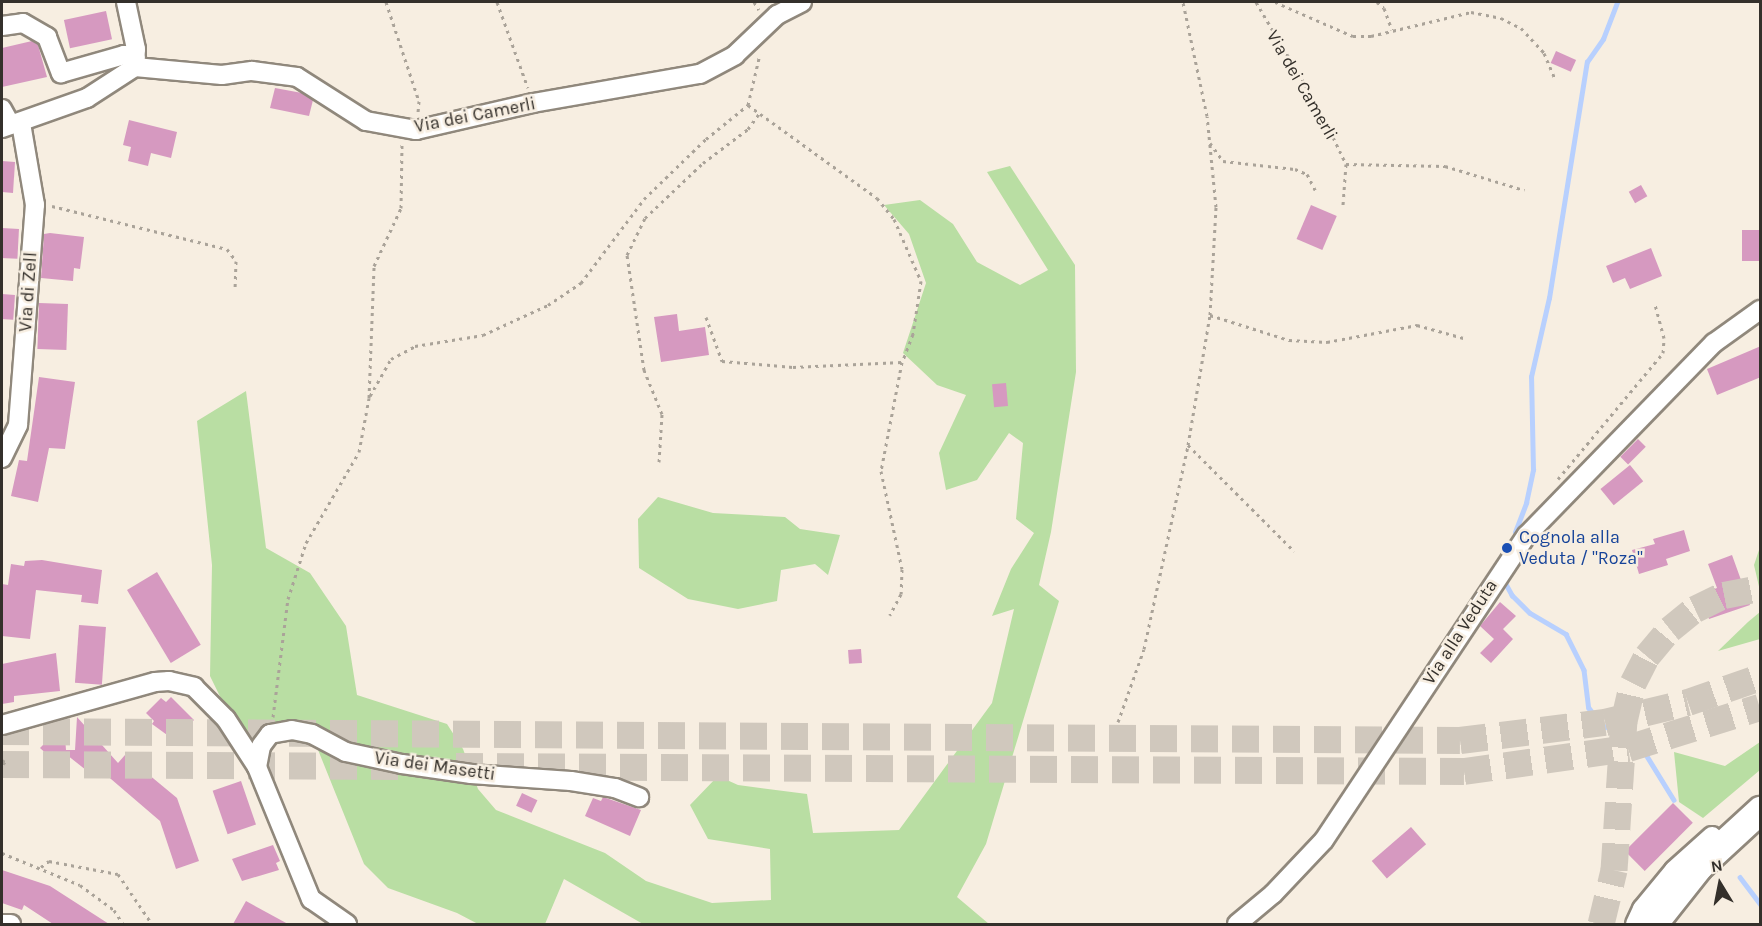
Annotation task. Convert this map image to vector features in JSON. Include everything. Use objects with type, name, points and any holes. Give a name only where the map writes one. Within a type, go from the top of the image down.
[{"type":"highway","points":[[1653,924],[1699,866],[1755,815]]},
{"type":"street","points":[[114,2],[121,33],[136,58]]},
{"type":"street","points":[[126,2],[136,58]]},
{"type":"street","name":"Via dei Camerli","points":[[2,26],[23,23],[47,36],[61,73],[124,55],[222,75],[252,72],[297,77],[366,121],[410,129],[533,103],[700,74],[735,55],[777,15],[802,2]]},
{"type":"street","points":[[11,126],[87,98],[136,58]]},
{"type":"street","name":"Via di Zell","points":[[2,109],[11,126],[32,190],[34,205],[18,425],[2,458]]},
{"type":"street","name":"Via alla Veduta","points":[[1237,924],[1273,894],[1324,840],[1527,535],[1714,343],[1761,310]]},
{"type":"street","points":[[2,725],[169,681],[194,687],[226,719],[257,767],[311,899],[347,924]]},
{"type":"street","name":"Via dei Masetti","points":[[270,734],[292,730],[312,734],[346,752],[402,764],[471,774],[571,781],[615,788],[639,797]]},
{"type":"street","points":[[257,767],[261,746],[270,734]]},
{"type":"street","points":[[1635,924],[1642,909],[1674,870],[1730,820],[1755,815]]},
{"type":"street","points":[[2,924],[11,924]]},
{"type":"path","points":[[270,734],[288,599],[306,543],[358,452],[369,398],[374,266],[401,208],[410,129],[419,101],[386,2]]},
{"type":"path","points":[[497,2],[533,103]]},
{"type":"path","points":[[1118,722],[1144,649],[1188,444],[1210,315],[1215,207],[1209,141],[1183,2]]},
{"type":"path","name":"Via dei Camerli","points":[[1256,2],[1320,110],[1346,164]]},
{"type":"path","points":[[1275,2],[1353,36],[1392,30],[1471,12],[1501,18],[1521,28],[1544,53],[1554,77]]},
{"type":"path","points":[[1377,2],[1384,8],[1392,30]]},
{"type":"path","points":[[369,398],[391,359],[415,346],[483,335],[548,305],[581,284],[644,200],[706,139],[748,105],[760,60],[762,30]]},
{"type":"path","points":[[748,105],[877,198],[894,219],[921,282],[913,334],[902,362],[881,471],[902,569],[901,594],[890,615]]},
{"type":"path","points":[[659,462],[662,414],[644,370],[627,255],[645,218],[703,163],[748,129],[759,114]]},
{"type":"path","points":[[1209,141],[1223,161],[1295,169],[1307,174],[1315,189]]},
{"type":"path","points":[[1342,205],[1346,164],[1445,166],[1524,190]]},
{"type":"path","points":[[32,190],[55,210],[227,249],[236,261],[235,287]]},
{"type":"path","points":[[1550,488],[1663,353],[1664,338],[1655,304]]},
{"type":"path","points":[[1210,315],[1288,340],[1327,342],[1417,324],[1467,339]]},
{"type":"path","points":[[706,317],[722,360],[793,367],[902,362]]},
{"type":"path","points":[[1188,444],[1294,551]]},
{"type":"path","points":[[2,853],[41,867],[80,885],[114,910],[123,924]]},
{"type":"path","points":[[41,867],[49,861],[118,874],[152,924]]},
{"type":"green space","points":[[1010,166],[1075,265],[1076,372],[1051,532],[1039,585],[1059,601],[986,844],[957,897],[989,924],[643,924],[564,879],[545,924],[478,924],[457,913],[388,888],[364,864],[308,725],[263,723],[255,768],[210,676],[212,565],[197,421],[246,391],[266,548],[310,573],[346,626],[357,695],[447,724],[463,749],[478,789],[496,810],[605,853],[646,881],[712,903],[771,900],[770,849],[708,839],[690,805],[718,776],[738,785],[807,794],[813,833],[899,830],[992,703],[1014,609],[992,616],[1011,569],[1034,533],[1016,519],[1023,443],[1009,433],[977,480],[946,490],[939,453],[966,395],[937,385],[903,353],[926,283],[909,234],[884,205],[920,200],[953,224],[977,262],[1020,285],[1048,270],[987,172]]},
{"type":"green space","points":[[658,497],[713,513],[785,517],[800,529],[840,535],[828,575],[815,564],[781,570],[777,601],[738,609],[688,599],[639,568],[638,519]]},
{"type":"green space","points":[[1760,547],[1760,591],[1754,565]]},
{"type":"green space","points":[[1760,612],[1760,639],[1718,651],[1748,622]]},
{"type":"green space","points":[[1760,742],[1760,770],[1703,818],[1679,802],[1674,752],[1725,766]]},
{"type":"building","points":[[106,11],[112,39],[70,48],[64,20]]},
{"type":"building","points":[[32,41],[38,45],[47,77],[2,87],[2,48]]},
{"type":"building","points":[[1556,51],[1576,60],[1571,72],[1551,63]]},
{"type":"building","points":[[275,88],[302,93],[313,100],[309,116],[270,108]]},
{"type":"building","points":[[129,120],[177,132],[171,158],[151,153],[148,166],[128,161],[131,147],[123,145]]},
{"type":"building","points":[[2,161],[15,162],[13,193],[2,192]]},
{"type":"building","points":[[1641,185],[1647,196],[1635,203],[1629,192]]},
{"type":"building","points":[[1311,205],[1337,216],[1322,250],[1297,239]]},
{"type":"building","points":[[2,228],[19,229],[17,259],[2,258]]},
{"type":"building","points":[[1742,230],[1760,230],[1760,261],[1742,261]]},
{"type":"building","points":[[44,234],[84,237],[80,269],[74,268],[73,281],[41,278]]},
{"type":"building","points":[[1651,248],[1662,276],[1630,289],[1625,278],[1613,283],[1606,266]]},
{"type":"building","points":[[2,294],[15,295],[13,320],[2,319]]},
{"type":"building","points":[[39,303],[68,304],[66,350],[37,349]]},
{"type":"building","points":[[677,314],[679,331],[705,327],[709,355],[661,362],[654,317]]},
{"type":"building","points":[[1761,346],[1761,377],[1717,395],[1707,369]]},
{"type":"building","points":[[39,377],[75,382],[65,449],[49,448],[38,502],[11,496],[19,460],[27,461]]},
{"type":"building","points":[[1006,383],[1008,406],[994,407],[992,384]]},
{"type":"building","points":[[1638,439],[1646,447],[1628,464],[1620,457]]},
{"type":"building","points":[[1630,465],[1643,481],[1614,505],[1600,489]]},
{"type":"building","points":[[1684,530],[1690,551],[1666,559],[1668,565],[1639,574],[1632,550],[1655,544],[1653,539]]},
{"type":"building","points":[[1732,555],[1750,605],[1709,619],[1700,594],[1717,588],[1708,564]]},
{"type":"building","points":[[42,560],[102,570],[98,604],[81,602],[82,595],[36,590],[30,639],[2,636],[2,584],[8,585],[11,564],[24,566],[25,561]]},
{"type":"building","points":[[157,572],[201,645],[171,663],[127,590]]},
{"type":"building","points":[[1500,602],[1516,616],[1503,629],[1513,639],[1491,663],[1480,653],[1494,639],[1480,626]]},
{"type":"building","points":[[79,625],[106,627],[102,685],[75,683]]},
{"type":"building","points":[[861,649],[862,663],[849,664],[848,650]]},
{"type":"building","points":[[56,653],[60,691],[14,696],[14,702],[2,704],[2,664]]},
{"type":"building","points":[[171,697],[194,720],[174,740],[152,724],[154,721],[146,713],[161,698],[166,702]]},
{"type":"building","points":[[77,717],[118,763],[125,755],[177,798],[199,861],[176,869],[160,821],[97,767],[91,774],[67,755],[68,761],[55,752],[50,757],[40,748],[64,724],[66,750],[75,750]]},
{"type":"building","points":[[241,781],[256,824],[228,834],[213,791]]},
{"type":"building","points":[[522,793],[537,800],[531,813],[516,806]]},
{"type":"building","points":[[603,797],[641,810],[630,836],[585,816],[593,798],[601,801]]},
{"type":"building","points":[[1673,803],[1693,823],[1645,871],[1625,851]]},
{"type":"building","points":[[1411,827],[1426,844],[1387,878],[1372,861]]},
{"type":"building","points":[[273,845],[280,861],[276,863],[279,870],[242,881],[232,859]]},
{"type":"building","points":[[2,870],[50,886],[109,924],[53,924],[24,905],[22,910],[2,903]]},
{"type":"building","points":[[246,901],[288,924],[233,924]]},
{"type":"waterway","points":[[1515,532],[1526,503],[1533,470],[1531,377],[1549,298],[1587,62],[1603,39],[1617,2]]},
{"type":"waterway","points":[[1506,584],[1512,595],[1530,613],[1566,634],[1584,670],[1589,708],[1603,726],[1634,735],[1674,800]]},
{"type":"waterway","points":[[1740,877],[1760,904]]},
{"type":"tunnel","points":[[1601,924],[1614,870],[1624,721],[1633,683],[1647,656],[1670,629],[1695,609],[1724,595],[1760,588]]},
{"type":"tunnel","points":[[2,731],[1460,740],[1605,722],[1688,702],[1760,677]]},
{"type":"tunnel","points":[[456,766],[1464,771],[1628,748],[1760,707]]},
{"type":"tunnel","points":[[2,764],[405,766]]},
{"type":"place","name":"Cognola alla Veduta / \"Roza\"","points":[[1507,548]]}]
